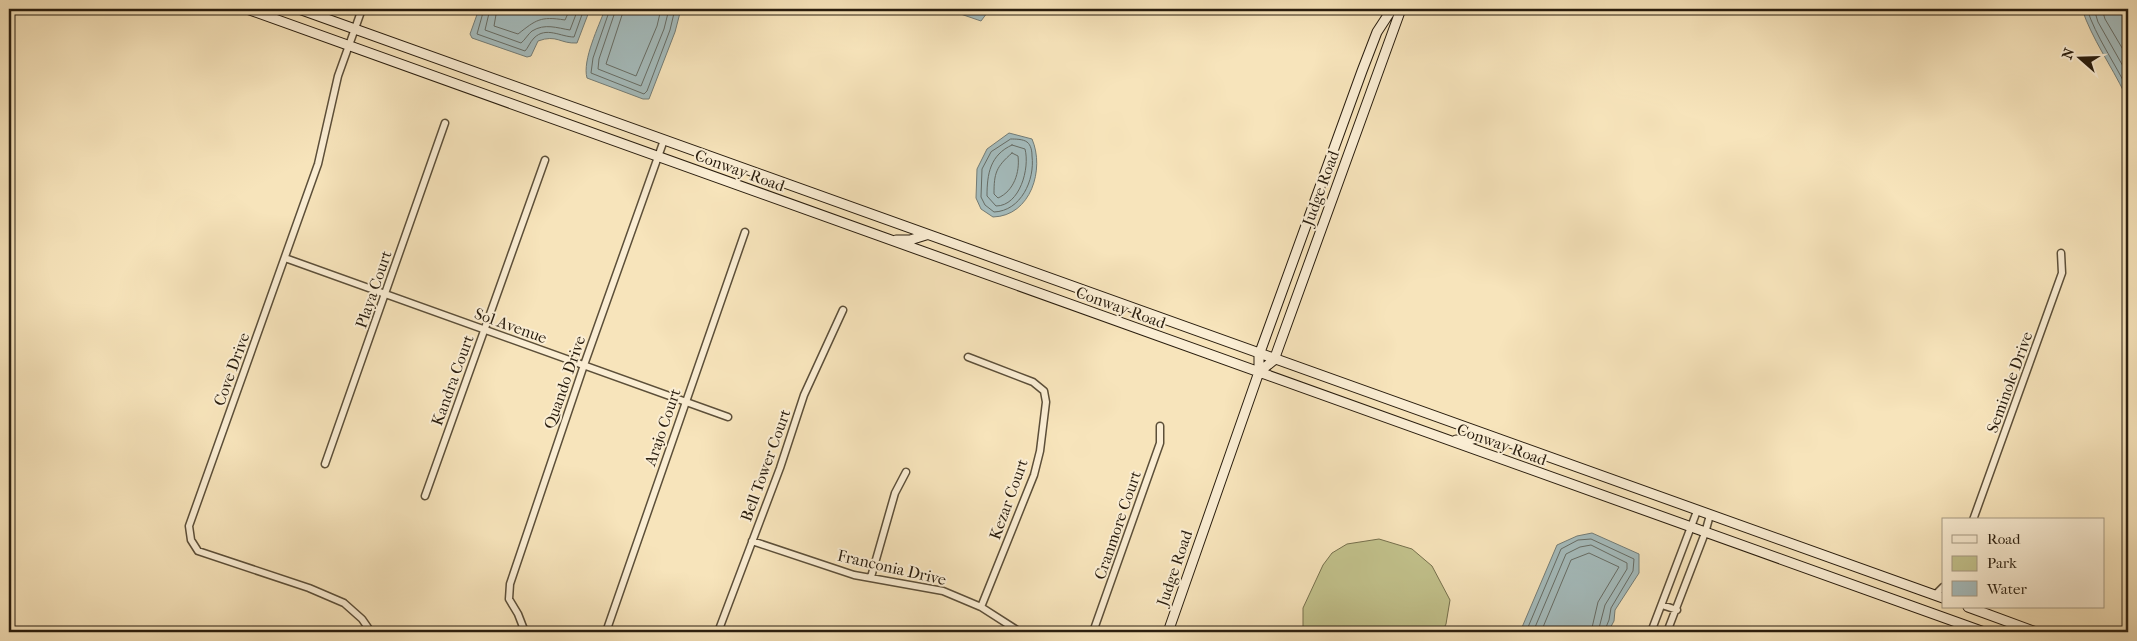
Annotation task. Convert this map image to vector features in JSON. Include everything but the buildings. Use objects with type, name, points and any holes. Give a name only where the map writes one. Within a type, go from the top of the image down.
[{"type":"main road","name":"Conway Road","points":[[247,9],[1984,632]]},
{"type":"main road","name":"Conway Road","points":[[299,9],[1939,597]]},
{"type":"main road","name":"Judge Road","points":[[1168,632],[1259,372],[1259,354],[1377,32],[1392,9]]},
{"type":"main road","name":"Judge Road","points":[[1274,360],[1401,9]]},
{"type":"main road","points":[[891,240],[910,240],[926,235]]},
{"type":"main road","points":[[1259,372],[1274,360]]},
{"type":"main road","points":[[1448,440],[1470,440],[1484,435]]},
{"type":"main road","points":[[1971,608],[2036,632]]},
{"type":"street","name":"Cove Drive","points":[[362,9],[338,76],[318,164],[189,526],[191,540],[198,551],[309,588],[344,603],[362,619],[371,632]]},
{"type":"street","name":"Playa Court","points":[[326,464],[446,123]]},
{"type":"street","name":"Quando Drive","points":[[525,632],[518,614],[509,599],[510,584],[584,366],[664,140]]},
{"type":"street","name":"Kandra Court","points":[[425,496],[545,160]]},
{"type":"street","name":"Arajo Court","points":[[606,632],[745,232]]},
{"type":"street","name":"Seminole Drive","points":[[1974,518],[2062,273],[2061,252]]},
{"type":"street","name":"Sol Avenue","points":[[285,258],[728,417]]},
{"type":"street","name":"Bell Tower Court","points":[[718,632],[780,468],[804,395],[843,310]]},
{"type":"street","name":"Kezar Court","points":[[968,357],[1034,382],[1044,391],[1046,402],[1040,451],[1034,475],[981,607]]},
{"type":"street","name":"Cranmore Court","points":[[1093,632],[1160,443],[1160,426]]},
{"type":"street","points":[[871,577],[895,493],[906,472]]},
{"type":"street","points":[[1651,632],[1697,511]]},
{"type":"street","points":[[1667,632],[1677,610],[1710,515]]},
{"type":"street","name":"Franconia Drive","points":[[752,541],[854,575],[943,592],[981,607],[1020,632]]},
{"type":"street","points":[[1662,605],[1677,610]]},
{"type":"green space","points":[[1379,539],[1412,549],[1432,566],[1450,600],[1446,624],[1442,632],[1303,632],[1303,608],[1323,565],[1332,553],[1347,544]]},
{"type":"water","points":[[479,9],[590,9],[577,43],[550,38],[544,39],[538,41],[531,56],[527,57],[472,38],[470,34]]},
{"type":"water","points":[[605,9],[681,9],[675,32],[649,99],[643,99],[587,78],[586,71],[589,53]]},
{"type":"water","points":[[946,9],[990,9],[981,21]]},
{"type":"water","points":[[2082,9],[2128,9],[2128,96],[2125,94],[2096,41]]},
{"type":"water","points":[[1009,133],[1032,139],[1036,151],[1035,177],[1032,189],[1017,209],[1006,215],[993,217],[981,209],[976,198],[977,169],[987,149]]},
{"type":"water","points":[[1592,533],[1639,554],[1639,573],[1615,610],[1614,621],[1608,632],[1520,632],[1557,545],[1577,536]]}]
